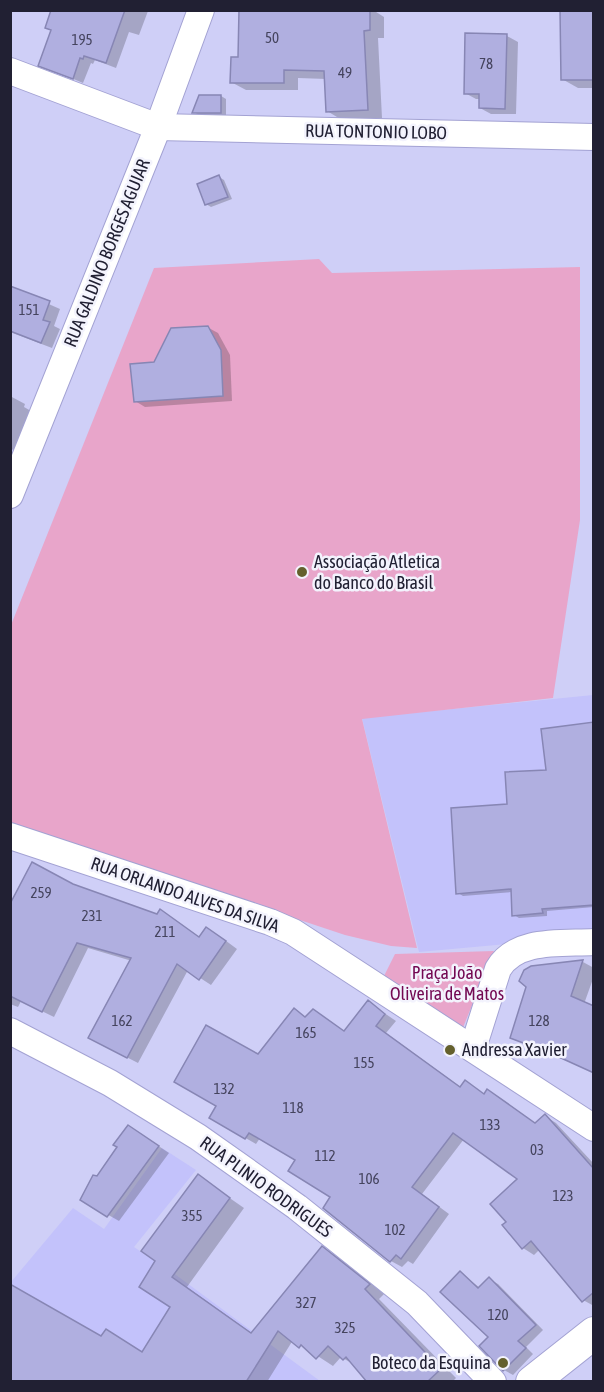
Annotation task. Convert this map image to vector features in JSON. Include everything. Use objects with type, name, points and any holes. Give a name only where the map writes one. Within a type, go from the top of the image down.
[{"type":"street","name":"RUA GALDINO BORGES AGUIAR","points":[[10,495],[158,127],[201,10]]},
{"type":"street","name":"RUA TONTONIO LOBO","points":[[10,71],[158,127],[594,137]]},
{"type":"street","name":"RUA ORLANDO ALVES DA SILVA","points":[[10,837],[270,922],[293,932],[594,1128]]},
{"type":"street","points":[[473,1048],[502,961],[523,948],[594,942]]},
{"type":"street","name":"RUA PLINIO RODRIGUES","points":[[10,1031],[110,1083],[188,1131],[297,1207],[417,1303],[493,1382]]},
{"type":"street","points":[[532,1382],[594,1333]]},
{"type":"shaded area","points":[[593,695],[593,936],[419,952],[362,718]]},
{"type":"shaded area","points":[[162,1148],[196,1170],[134,1247],[176,1275],[320,1381],[11,1382],[11,1282],[73,1208],[104,1229]]},
{"type":"green space","name":"Associação Atletica do Banco do Brasil","points":[[319,259],[332,273],[580,267],[580,520],[553,698],[362,719],[417,948],[391,946],[345,935],[11,824],[11,625],[154,268]]},
{"type":"green space","name":"Praça João Oliveira de Matos","points":[[494,951],[462,1030],[384,976],[395,954]]},
{"type":"building","points":[[51,10],[125,10],[106,63],[84,56],[83,59],[80,58],[73,79],[38,66],[51,30],[45,28]]},
{"type":"building","points":[[239,10],[370,10],[370,30],[364,31],[368,110],[326,112],[324,71],[284,70],[284,83],[230,83],[231,57],[238,57]]},
{"type":"building","points":[[560,10],[594,10],[594,80],[561,80]]},
{"type":"building","points":[[465,33],[507,34],[505,109],[479,108],[479,94],[464,94]]},
{"type":"building","points":[[199,95],[221,95],[221,113],[192,113]]},
{"type":"building","points":[[219,175],[228,197],[205,205],[197,184]]},
{"type":"building","points":[[10,286],[50,301],[43,320],[50,322],[41,343],[10,331]]},
{"type":"building","points":[[208,326],[221,350],[223,396],[134,402],[130,364],[154,362],[171,328]]},
{"type":"building","points":[[594,722],[594,905],[542,909],[543,913],[512,916],[511,889],[456,894],[451,808],[507,804],[505,772],[546,770],[541,729]]},
{"type":"building","points":[[32,862],[73,884],[157,914],[160,909],[199,937],[206,927],[226,941],[199,980],[177,964],[127,1058],[88,1038],[131,958],[77,943],[42,1012],[10,996],[10,904]]},
{"type":"building","points":[[583,960],[571,996],[594,1006],[594,1073],[510,1038],[526,987],[519,981],[524,970],[531,966]]},
{"type":"building","points":[[368,1000],[385,1014],[376,1026],[460,1087],[465,1080],[484,1094],[487,1089],[535,1123],[545,1114],[594,1169],[594,1292],[582,1302],[531,1241],[522,1249],[502,1225],[506,1222],[490,1204],[517,1179],[453,1133],[412,1187],[439,1207],[401,1259],[396,1255],[390,1262],[323,1208],[330,1197],[288,1171],[295,1160],[249,1133],[245,1139],[209,1118],[216,1106],[174,1082],[206,1025],[258,1054],[294,1008],[305,1017],[313,1009],[344,1031]]},
{"type":"building","points":[[128,1125],[159,1146],[107,1217],[80,1200],[93,1175],[97,1176],[117,1147],[113,1145]]},
{"type":"building","points":[[198,1174],[230,1198],[172,1277],[251,1333],[322,1246],[370,1284],[365,1289],[441,1369],[427,1382],[367,1382],[346,1357],[343,1360],[328,1346],[316,1359],[301,1345],[299,1348],[278,1331],[246,1382],[10,1382],[10,1284],[101,1336],[106,1329],[142,1352],[170,1307],[139,1287],[155,1261],[141,1251]]},
{"type":"building","points":[[460,1271],[478,1288],[489,1277],[536,1325],[518,1341],[526,1348],[503,1371],[479,1346],[488,1337],[440,1292]]},
{"type":"place","name":"Associação Atletica do Banco do Brasil","points":[[302,572]]},
{"type":"place","name":"Andressa Xavier","points":[[450,1050]]},
{"type":"place","name":"Boteco da Esquina","points":[[503,1363]]}]
